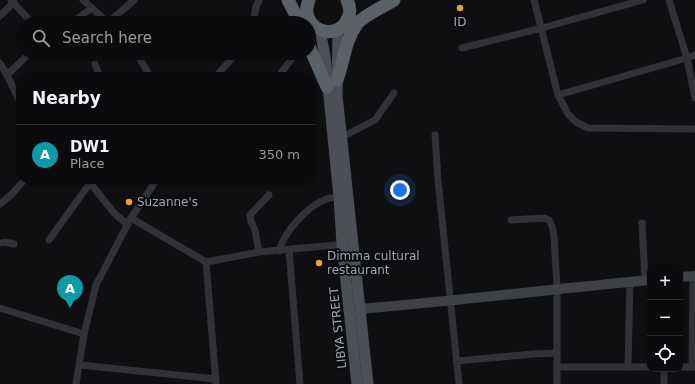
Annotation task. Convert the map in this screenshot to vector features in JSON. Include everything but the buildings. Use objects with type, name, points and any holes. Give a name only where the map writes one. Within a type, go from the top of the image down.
[{"type":"highway","points":[[288,0],[296,16]]},
{"type":"highway","points":[[308,0],[308,16]]},
{"type":"highway","points":[[343,25],[350,10],[347,0]]},
{"type":"highway","points":[[316,27],[320,30],[332,32],[363,10],[388,0]]},
{"type":"highway","points":[[316,57],[332,83],[341,68],[346,46],[358,23],[394,0]]},
{"type":"main road","name":"LIBYA STREET","points":[[343,25],[332,83],[339,198],[360,309],[368,384]]},
{"type":"main road","name":"LIBYA STREET","points":[[320,30],[325,56],[337,96],[342,137],[347,244],[357,384]]},
{"type":"street","points":[[83,0],[102,16]]},
{"type":"street","points":[[117,16],[134,0]]},
{"type":"street","points":[[254,16],[260,0]]},
{"type":"street","points":[[534,0],[558,95],[568,114],[576,122],[588,128],[695,129]]},
{"type":"street","points":[[462,48],[644,0]]},
{"type":"street","points":[[669,0],[687,58],[695,98]]},
{"type":"street","points":[[0,16],[12,1],[26,16]]},
{"type":"street","points":[[81,16],[92,8]]},
{"type":"street","points":[[558,95],[695,55]]},
{"type":"street","points":[[7,75],[23,60]]},
{"type":"street","points":[[140,60],[146,72]]},
{"type":"street","points":[[220,72],[231,60]]},
{"type":"street","points":[[282,72],[291,60]]},
{"type":"street","points":[[0,63],[16,94]]},
{"type":"street","points":[[95,64],[98,72]]},
{"type":"street","points":[[342,137],[375,120],[394,93]]},
{"type":"street","points":[[435,135],[438,180],[460,384]]},
{"type":"street","points":[[0,204],[21,184]]},
{"type":"street","points":[[49,240],[87,184]]},
{"type":"street","points":[[91,184],[114,213],[128,225]]},
{"type":"street","points":[[76,384],[84,334],[96,285],[131,218],[154,184]]},
{"type":"street","points":[[259,252],[255,230],[251,222],[250,215],[269,195]]},
{"type":"street","points":[[279,251],[282,240],[303,214],[327,198],[339,198]]},
{"type":"street","points":[[131,218],[206,262],[259,252],[347,244]]},
{"type":"street","points":[[511,220],[544,218],[549,220],[552,226],[557,288],[557,384]]},
{"type":"street","points":[[642,223],[647,270]]},
{"type":"street","points":[[0,243],[4,242],[14,244]]},
{"type":"street","points":[[289,250],[300,384]]},
{"type":"street","points":[[80,365],[216,382],[206,262]]},
{"type":"street","points":[[683,277],[694,276],[693,367]]},
{"type":"street","points":[[360,309],[451,302],[557,288],[647,280]]},
{"type":"street","points":[[628,367],[630,282]]},
{"type":"street","points":[[0,308],[84,334]]},
{"type":"street","points":[[457,361],[557,353]]},
{"type":"street","points":[[557,367],[647,367]]},
{"type":"street","points":[[664,372],[664,384]]},
{"type":"place","name":"ID","points":[[460,8]]},
{"type":"place","name":"Suzanne's","points":[[129,202]]},
{"type":"place","name":"Dimma cultural restaurant","points":[[319,263]]},
{"type":"place","name":"DW1","points":[[70,308]]}]
